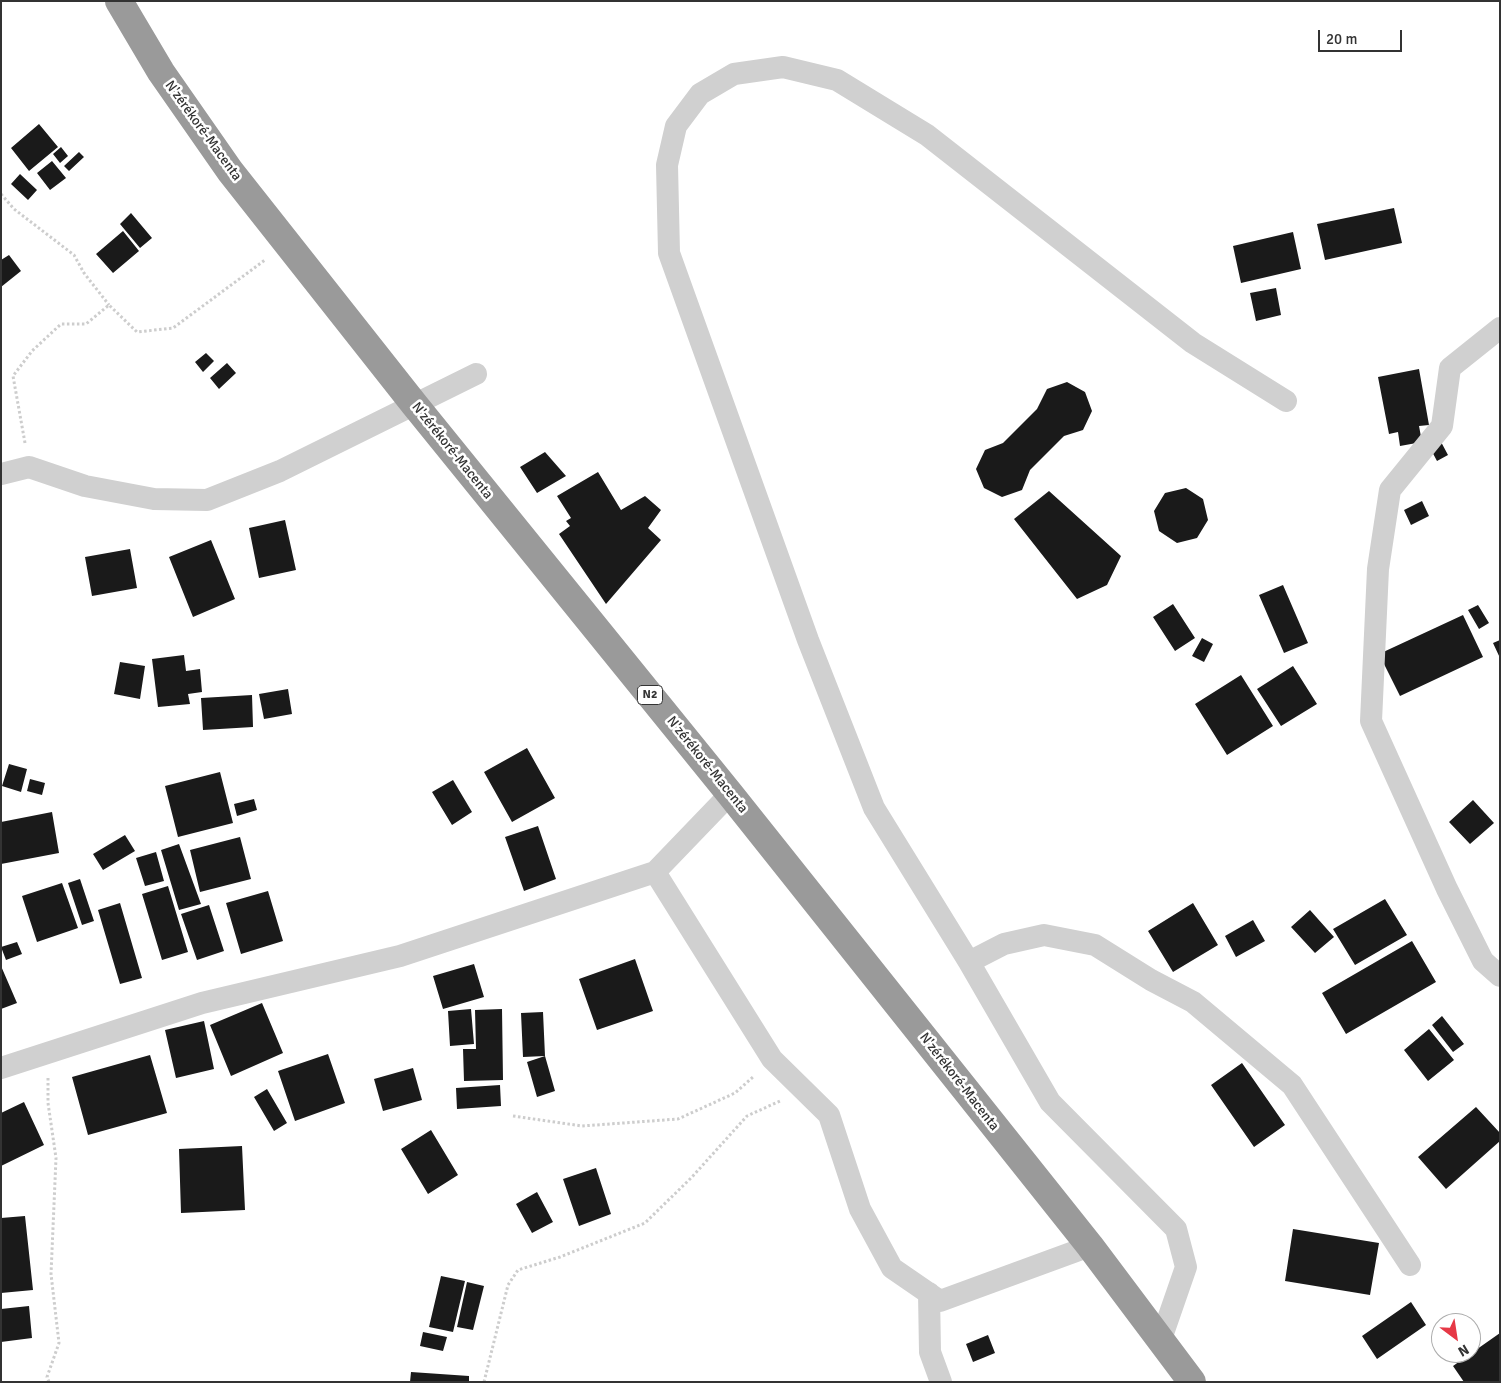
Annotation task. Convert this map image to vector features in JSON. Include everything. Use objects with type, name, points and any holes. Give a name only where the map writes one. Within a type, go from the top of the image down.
[{"type":"highway","name":"N'zérékoré-Macenta","points":[[119,1],[161,72],[230,171],[414,404],[730,794],[1090,1246],[1160,1342],[1192,1382]]},
{"type":"street","points":[[1160,1342],[1186,1267],[1176,1229],[1050,1102],[969,962],[874,808],[808,640],[669,253],[667,165],[676,126],[700,94],[734,74],[783,67],[837,80],[927,135],[1193,343],[1286,401]]},
{"type":"street","points":[[1500,328],[1450,368],[1442,426],[1390,490],[1378,569],[1371,720],[1447,889],[1483,961],[1500,976]]},
{"type":"street","points":[[1,474],[29,467],[85,486],[154,499],[207,500],[280,471],[476,374]]},
{"type":"street","points":[[1,1068],[202,1003],[400,956],[655,872],[730,794]]},
{"type":"street","points":[[655,872],[772,1059],[829,1115],[860,1209],[892,1268],[940,1301],[1090,1246]]},
{"type":"street","points":[[969,962],[1004,944],[1044,935],[1095,945],[1151,980],[1193,1002],[1292,1085],[1410,1265]]},
{"type":"street","points":[[929,1293],[930,1352],[942,1382]]},
{"type":"path","points":[[1,194],[14,209],[74,255],[84,273],[109,305],[137,332],[173,328],[288,243]]},
{"type":"path","points":[[29,467],[13,376],[32,351],[61,324],[86,324],[109,305]]},
{"type":"path","points":[[48,1053],[48,1103],[56,1158],[51,1274],[59,1342],[47,1377],[48,1382]]},
{"type":"path","points":[[513,1116],[582,1126],[678,1119],[736,1093],[772,1059]]},
{"type":"path","points":[[484,1382],[508,1285],[518,1270],[560,1257],[646,1223],[692,1177],[747,1116],[804,1090]]},
{"type":"building","points":[[39,124],[58,147],[29,171],[11,148]]},
{"type":"building","points":[[61,147],[68,156],[60,163],[53,154]]},
{"type":"building","points":[[79,152],[84,157],[69,171],[64,166]]},
{"type":"building","points":[[52,161],[66,178],[50,190],[37,173]]},
{"type":"building","points":[[20,174],[37,190],[28,200],[11,184]]},
{"type":"building","points":[[1394,208],[1402,243],[1325,260],[1317,224]]},
{"type":"building","points":[[131,213],[152,238],[140,248],[120,224]]},
{"type":"building","points":[[123,231],[139,251],[113,273],[96,254]]},
{"type":"building","points":[[1293,232],[1301,269],[1241,283],[1233,246]]},
{"type":"building","points":[[9,255],[21,271],[1,287],[1,260]]},
{"type":"building","points":[[1276,288],[1281,315],[1256,321],[1250,293]]},
{"type":"building","points":[[206,353],[214,361],[203,372],[195,362]]},
{"type":"building","points":[[227,363],[236,373],[219,389],[210,378]]},
{"type":"building","points":[[1419,369],[1429,425],[1419,426],[1422,442],[1400,446],[1398,432],[1389,434],[1378,377]]},
{"type":"building","points":[[1067,382],[1085,392],[1092,411],[1083,430],[1064,436],[1030,470],[1022,490],[1002,497],[984,488],[976,469],[985,450],[1003,443],[1037,409],[1047,389]]},
{"type":"building","points":[[1440,440],[1448,455],[1437,461],[1429,446]]},
{"type":"building","points":[[545,452],[566,476],[537,493],[520,467]]},
{"type":"building","points":[[598,472],[621,510],[645,496],[661,510],[648,528],[661,540],[606,604],[559,534],[570,526],[566,521],[571,518],[557,496]]},
{"type":"building","points":[[1186,488],[1203,499],[1208,520],[1197,538],[1177,543],[1159,531],[1154,511],[1165,493]]},
{"type":"building","points":[[1049,491],[1121,556],[1107,585],[1077,599],[1014,519]]},
{"type":"building","points":[[1422,501],[1429,516],[1411,525],[1404,510]]},
{"type":"building","points":[[285,520],[296,570],[259,578],[249,528]]},
{"type":"building","points":[[211,540],[235,599],[193,617],[169,557]]},
{"type":"building","points":[[130,549],[137,588],[92,596],[85,557]]},
{"type":"building","points":[[1283,585],[1308,643],[1284,653],[1259,595]]},
{"type":"building","points":[[1173,604],[1195,638],[1175,651],[1153,617]]},
{"type":"building","points":[[1478,605],[1489,623],[1479,629],[1468,610]]},
{"type":"building","points":[[1463,615],[1483,657],[1400,696],[1379,654]]},
{"type":"building","points":[[1202,638],[1213,644],[1204,662],[1192,656]]},
{"type":"building","points":[[1500,640],[1500,658],[1493,643]]},
{"type":"building","points":[[184,655],[186,671],[200,669],[202,692],[188,694],[190,704],[158,707],[152,659]]},
{"type":"building","points":[[120,662],[145,666],[140,699],[114,694]]},
{"type":"building","points":[[1293,666],[1317,704],[1281,726],[1257,689]]},
{"type":"building","points":[[1241,675],[1273,726],[1227,755],[1195,704]]},
{"type":"building","points":[[288,689],[292,714],[264,719],[259,694]]},
{"type":"building","points":[[252,695],[253,727],[203,730],[201,698]]},
{"type":"building","points":[[527,748],[555,798],[512,822],[484,772]]},
{"type":"building","points":[[9,764],[27,769],[21,792],[2,786]]},
{"type":"building","points":[[220,772],[233,823],[178,837],[165,786]]},
{"type":"building","points":[[30,779],[45,783],[42,795],[27,791]]},
{"type":"building","points":[[453,780],[472,812],[452,825],[432,792]]},
{"type":"building","points":[[254,799],[257,810],[237,816],[234,804]]},
{"type":"building","points":[[1473,800],[1494,823],[1470,844],[1449,822]]},
{"type":"building","points":[[52,812],[59,853],[1,864],[1,822]]},
{"type":"building","points":[[538,826],[556,879],[524,891],[505,837]]},
{"type":"building","points":[[125,835],[135,851],[103,870],[93,854]]},
{"type":"building","points":[[240,837],[251,879],[200,892],[190,850]]},
{"type":"building","points":[[179,844],[201,904],[179,910],[161,850]]},
{"type":"building","points":[[156,852],[164,881],[145,886],[136,858]]},
{"type":"building","points":[[80,879],[94,921],[82,925],[68,883]]},
{"type":"building","points":[[62,883],[78,928],[37,942],[22,896]]},
{"type":"building","points":[[168,886],[188,952],[162,960],[142,894]]},
{"type":"building","points":[[268,891],[283,941],[241,954],[226,903]]},
{"type":"building","points":[[1385,899],[1407,935],[1355,965],[1333,929]]},
{"type":"building","points":[[120,903],[142,978],[120,984],[98,910]]},
{"type":"building","points":[[1193,903],[1218,945],[1173,972],[1148,931]]},
{"type":"building","points":[[209,905],[224,951],[197,960],[181,914]]},
{"type":"building","points":[[1310,910],[1334,937],[1315,953],[1291,927]]},
{"type":"building","points":[[1253,920],[1265,941],[1236,957],[1225,936]]},
{"type":"building","points":[[1412,941],[1436,982],[1346,1034],[1322,993]]},
{"type":"building","points":[[17,942],[22,954],[6,960],[1,947]]},
{"type":"building","points":[[635,959],[653,1011],[597,1030],[579,979]]},
{"type":"building","points":[[474,964],[484,997],[443,1009],[433,976]]},
{"type":"building","points":[[1,966],[17,1003],[1,1009]]},
{"type":"building","points":[[262,1003],[283,1053],[231,1076],[210,1025]]},
{"type":"building","points":[[471,1009],[474,1044],[450,1046],[448,1011]]},
{"type":"building","points":[[502,1009],[503,1080],[464,1081],[463,1049],[476,1049],[475,1010]]},
{"type":"building","points":[[543,1012],[545,1056],[523,1057],[521,1013]]},
{"type":"building","points":[[1442,1016],[1464,1044],[1453,1052],[1432,1025]]},
{"type":"building","points":[[204,1021],[214,1069],[176,1078],[165,1030]]},
{"type":"building","points":[[1429,1029],[1454,1060],[1428,1081],[1404,1050]]},
{"type":"building","points":[[328,1054],[345,1103],[295,1121],[278,1071]]},
{"type":"building","points":[[150,1055],[167,1113],[88,1135],[72,1077]]},
{"type":"building","points":[[545,1056],[555,1091],[537,1097],[527,1062]]},
{"type":"building","points":[[1242,1063],[1285,1125],[1254,1147],[1211,1085]]},
{"type":"building","points":[[413,1068],[422,1100],[383,1111],[374,1079]]},
{"type":"building","points":[[500,1085],[501,1106],[457,1109],[456,1088]]},
{"type":"building","points":[[267,1089],[287,1123],[274,1131],[254,1097]]},
{"type":"building","points":[[24,1102],[44,1145],[1,1166],[1,1113]]},
{"type":"building","points":[[1476,1107],[1500,1133],[1500,1141],[1446,1189],[1418,1157]]},
{"type":"building","points":[[431,1130],[458,1175],[428,1194],[401,1149]]},
{"type":"building","points":[[242,1146],[245,1210],[181,1213],[179,1149]]},
{"type":"building","points":[[596,1168],[611,1214],[579,1226],[563,1179]]},
{"type":"building","points":[[537,1192],[553,1222],[532,1233],[516,1204]]},
{"type":"building","points":[[25,1216],[33,1290],[1,1293],[1,1218]]},
{"type":"building","points":[[1293,1229],[1379,1243],[1370,1295],[1285,1281]]},
{"type":"building","points":[[441,1276],[465,1281],[453,1332],[429,1327]]},
{"type":"building","points":[[467,1282],[484,1286],[473,1330],[457,1327]]},
{"type":"building","points":[[1411,1302],[1426,1325],[1377,1359],[1362,1336]]},
{"type":"building","points":[[29,1306],[32,1338],[1,1342],[1,1309]]},
{"type":"building","points":[[423,1332],[447,1337],[443,1351],[420,1346]]},
{"type":"building","points":[[1500,1333],[1500,1382],[1464,1382],[1453,1366],[1457,1363],[1481,1363],[1481,1346]]},
{"type":"building","points":[[988,1335],[995,1353],[973,1362],[966,1344]]},
{"type":"building","points":[[411,1372],[469,1376],[469,1382],[410,1382]]}]
